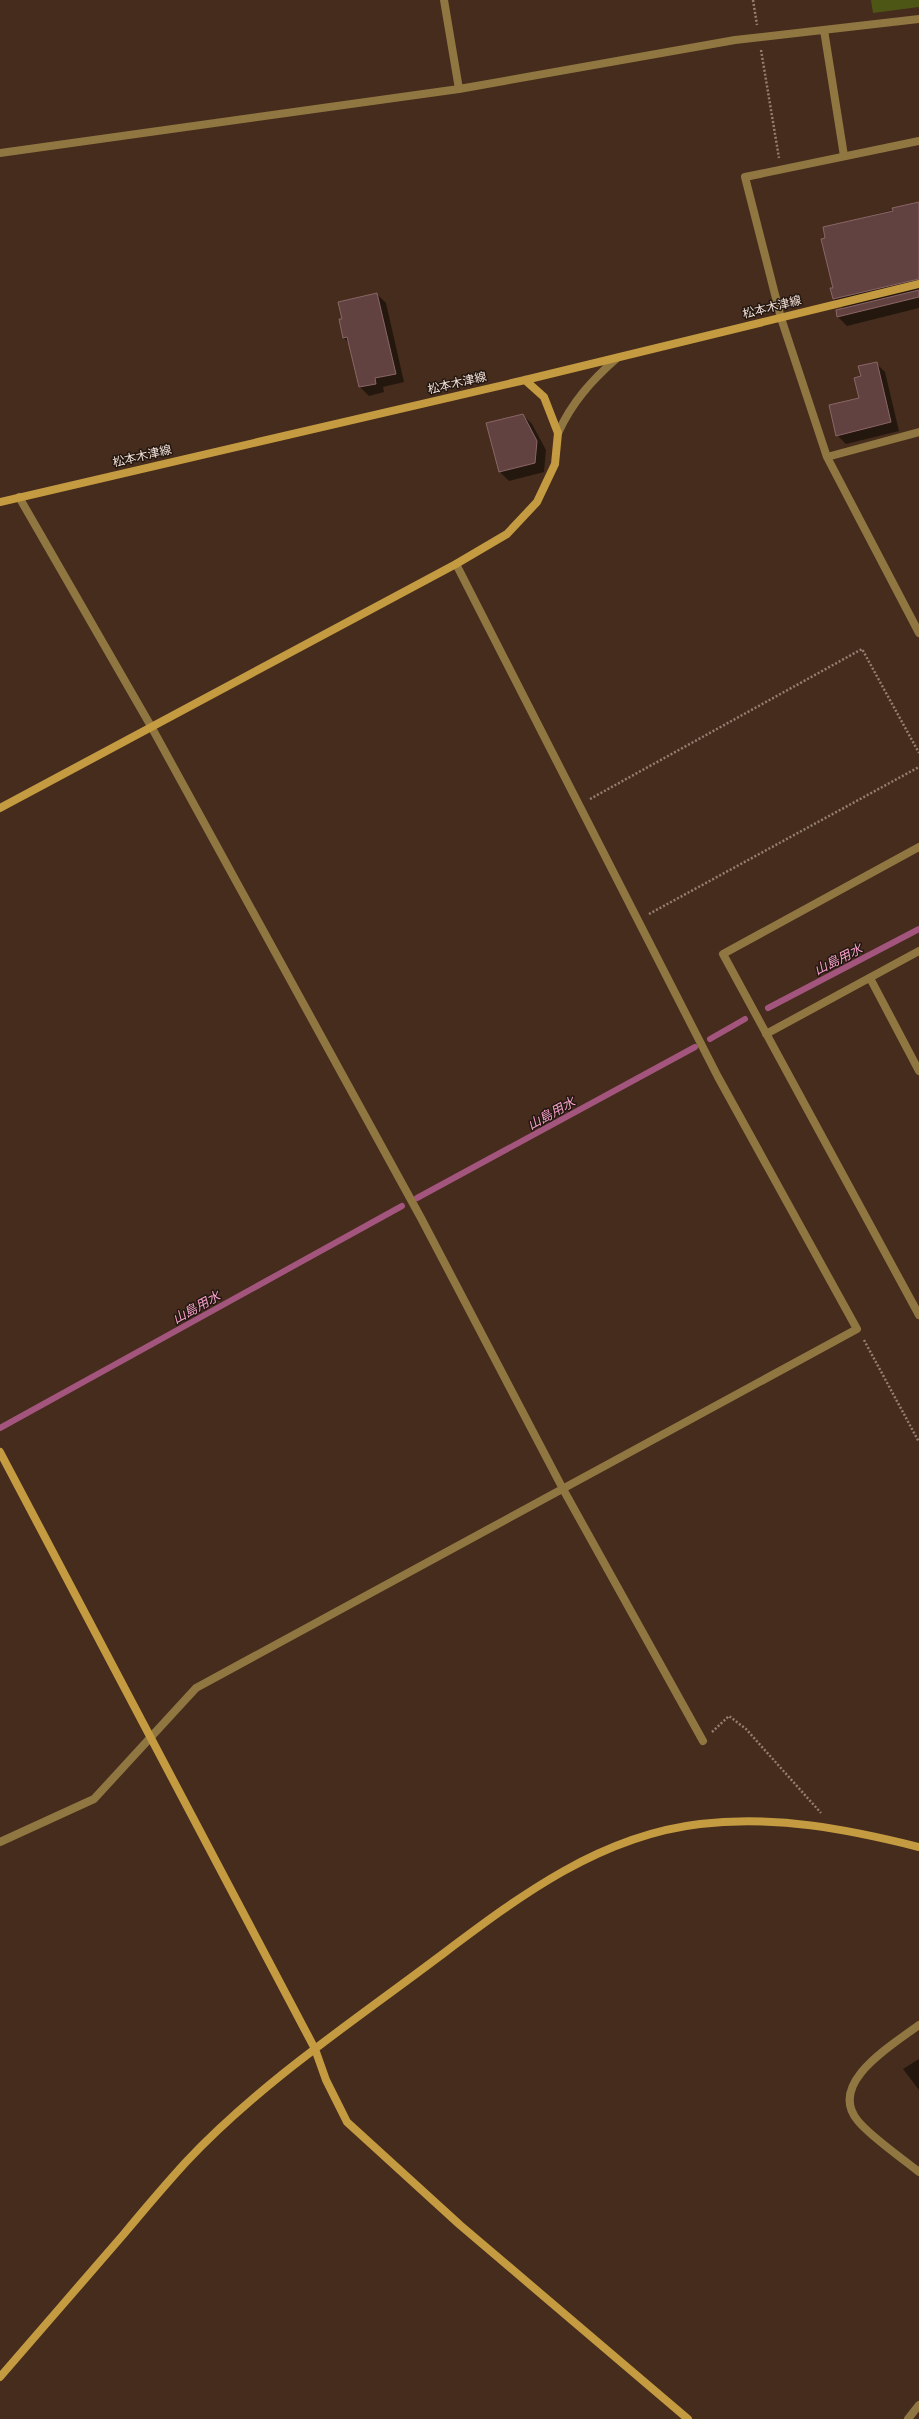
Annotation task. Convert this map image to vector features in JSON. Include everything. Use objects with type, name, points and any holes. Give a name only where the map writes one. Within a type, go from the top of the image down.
[{"type":"street","points":[[444,0],[459,89]]},
{"type":"street","points":[[0,153],[459,89],[759,37],[919,19]]},
{"type":"street","points":[[824,30],[844,156]]},
{"type":"street","points":[[919,140],[745,177],[781,318],[827,457],[919,633]]},
{"type":"street","name":"松本木津線","points":[[0,502],[525,380],[919,284]]},
{"type":"street","points":[[0,808],[456,564],[507,534],[538,502],[555,464],[558,432],[568,410],[586,387],[617,358]]},
{"type":"street","points":[[525,380],[544,397],[558,432]]},
{"type":"street","points":[[827,457],[919,432]]},
{"type":"street","points":[[19,497],[152,728],[421,1218],[562,1489],[703,1740]]},
{"type":"street","points":[[0,1842],[94,1799],[196,1688],[857,1328],[718,1077],[456,564]]},
{"type":"street","points":[[919,847],[723,954],[919,1315]]},
{"type":"street","points":[[766,1034],[919,951]]},
{"type":"street","points":[[870,978],[919,1071]]},
{"type":"street","points":[[0,1452],[315,2049],[326,2080],[347,2122],[460,2225],[688,2419]]},
{"type":"street","points":[[0,2377],[186,2162],[247,2105],[315,2049],[509,1904],[546,1880],[582,1861],[619,1845],[659,1832],[700,1824],[757,1821],[833,1827],[919,1847]]},
{"type":"street","points":[[919,2025],[866,2066],[850,2090],[851,2108],[858,2121],[919,2172]]},
{"type":"street","points":[[908,2419],[919,2405]]},
{"type":"path","points":[[753,0],[780,169]]},
{"type":"path","points":[[579,806],[862,649],[919,753]]},
{"type":"path","points":[[638,920],[919,767]]},
{"type":"path","points":[[857,1328],[919,1442]]},
{"type":"path","points":[[703,1740],[729,1716],[746,1729],[833,1827]]},
{"type":"green space","points":[[871,0],[919,0],[919,7],[873,13]]},
{"type":"building","points":[[919,202],[919,279],[833,299],[830,288],[833,288],[821,239],[825,238],[823,227],[893,211],[892,208]]},
{"type":"building","points":[[919,290],[919,297],[837,317],[836,310]]},
{"type":"building","points":[[377,293],[396,374],[375,378],[376,384],[359,387],[347,337],[343,338],[339,319],[342,319],[338,302]]},
{"type":"building","points":[[877,362],[891,422],[836,436],[829,405],[859,398],[854,378],[861,376],[858,366]]},
{"type":"building","points":[[523,414],[537,441],[535,463],[499,472],[486,423]]},
{"type":"waterway","name":"山島用水","points":[[768,1008],[919,929]]},
{"type":"waterway","name":"山島用水","points":[[710,1039],[745,1019]]},
{"type":"waterway","name":"山島用水","points":[[417,1198],[695,1047]]},
{"type":"waterway","name":"山島用水","points":[[0,1428],[402,1206]]}]
